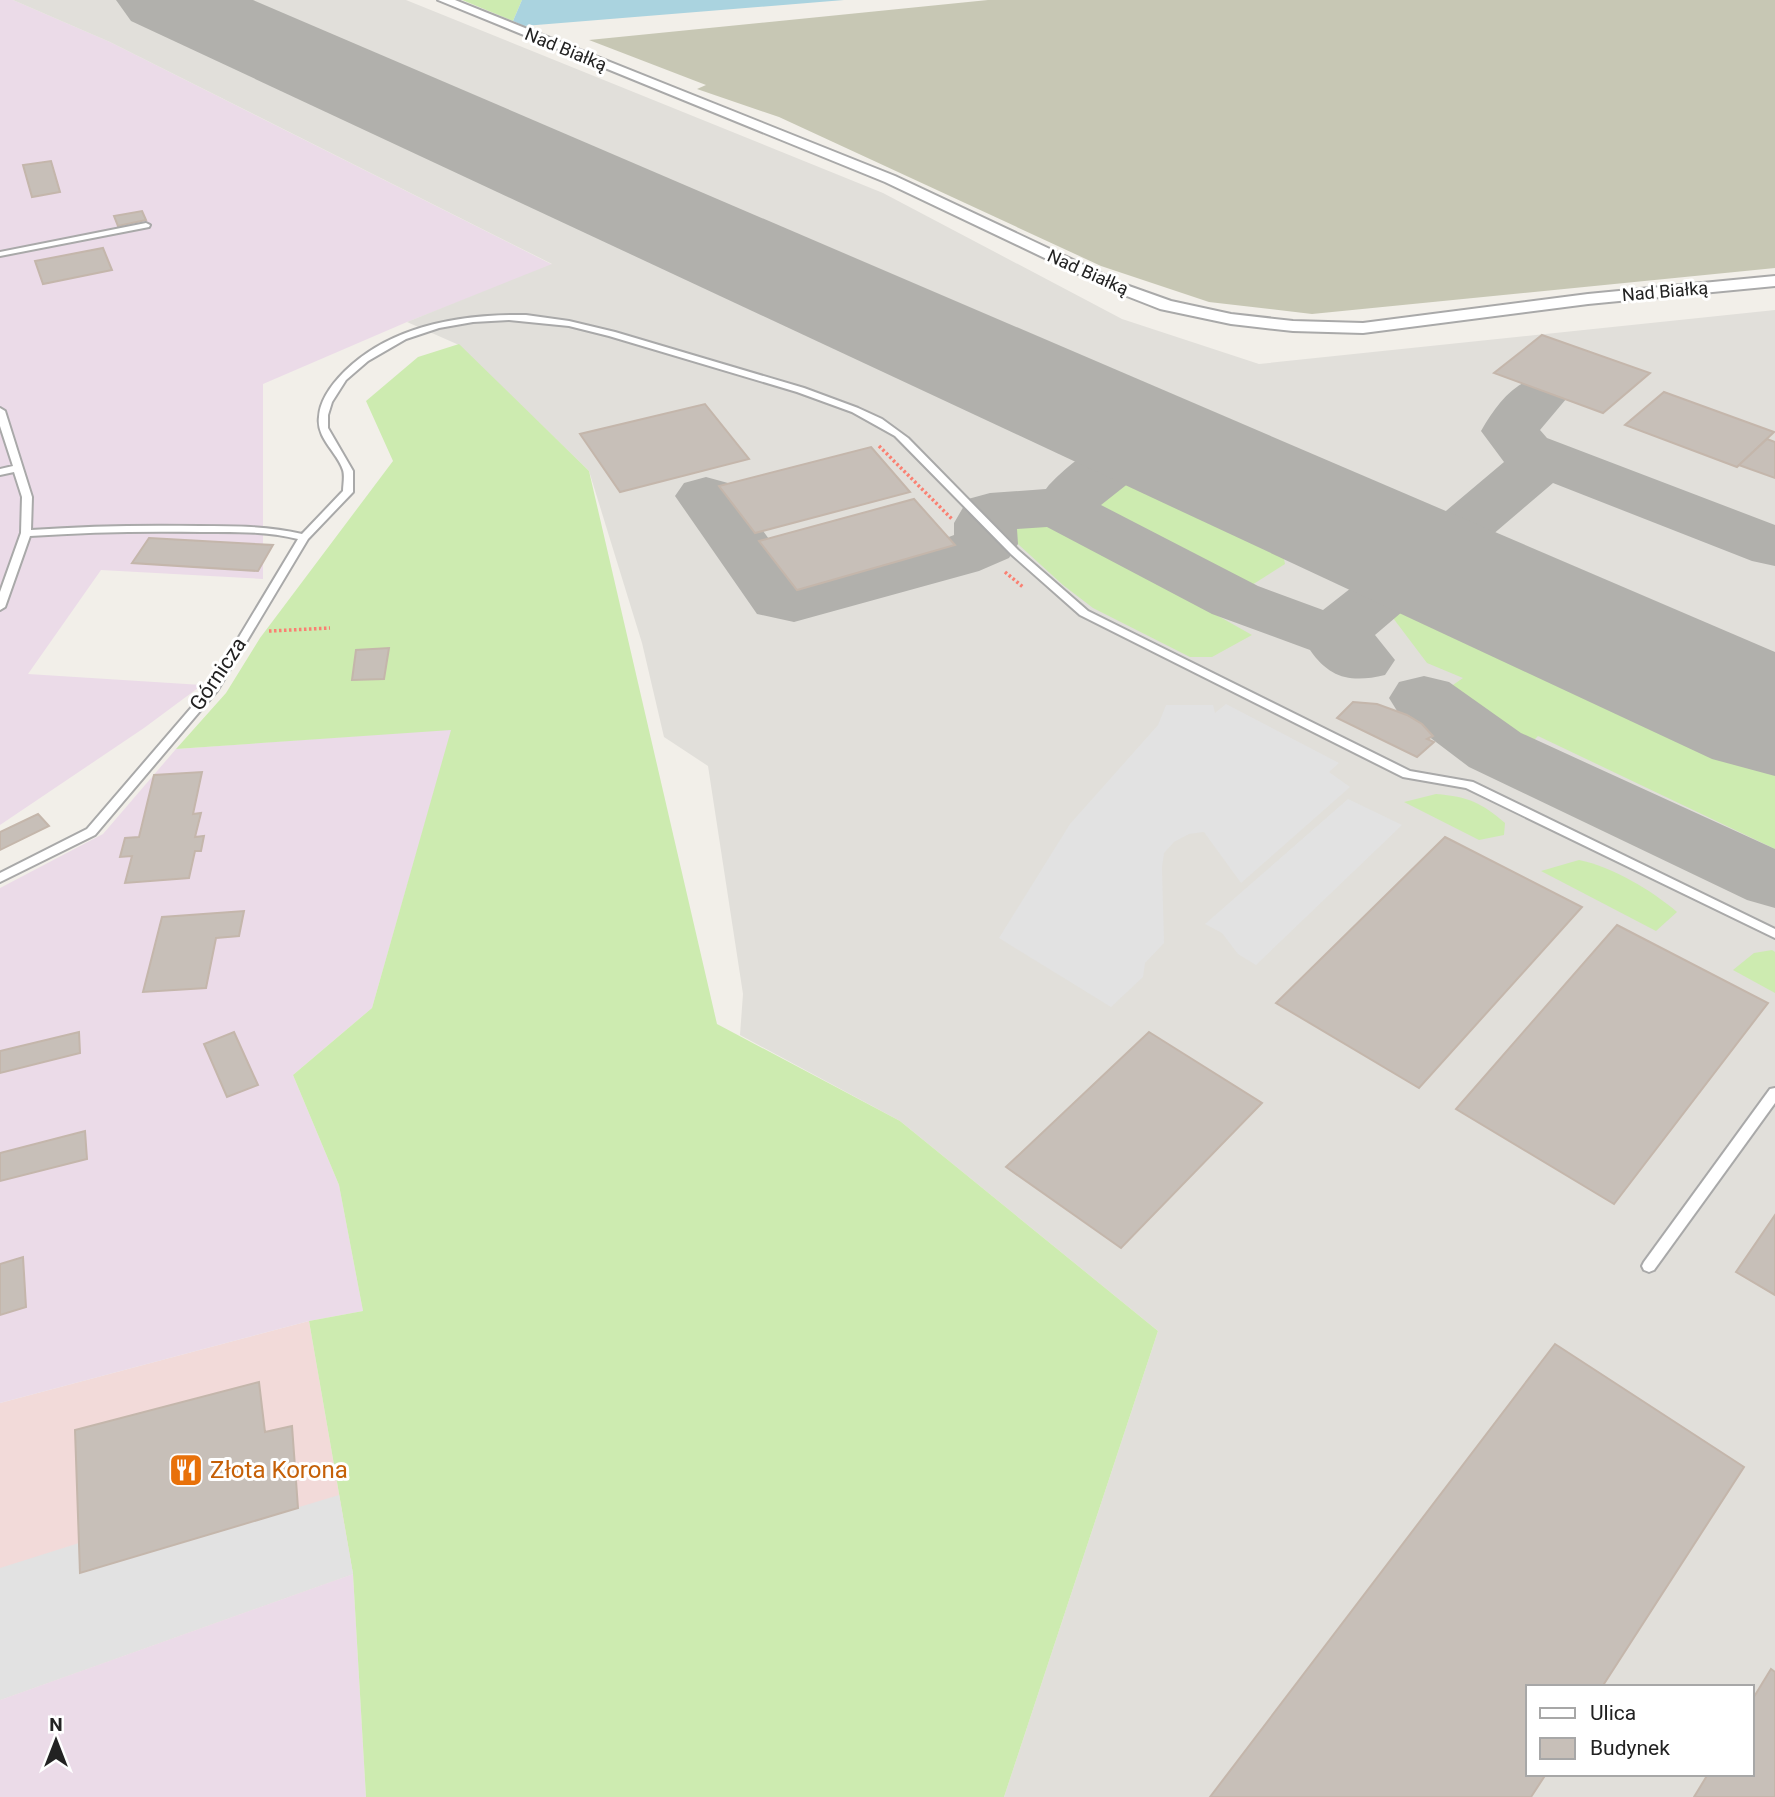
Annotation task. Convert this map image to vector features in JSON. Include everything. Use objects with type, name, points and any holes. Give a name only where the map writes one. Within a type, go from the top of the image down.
[{"type":"street","name":"Nad Białką","points":[[444,0],[890,179],[1120,288],[1166,304],[1231,318],[1293,326],[1363,328],[1588,299],[1775,281]]},
{"type":"lane","points":[[0,254],[146,225]]},
{"type":"lane","name":"Górnicza","points":[[0,878],[91,832],[212,689],[304,537],[344,498],[350,485],[348,471],[323,428],[322,421],[338,386],[376,351],[435,327],[504,317],[565,323],[772,382],[860,412],[897,434],[1040,578],[1084,613],[1407,774],[1469,785],[1775,934]]},
{"type":"lane","points":[[0,411],[27,497],[26,533],[0,607]]},
{"type":"lane","points":[[0,472],[18,468]]},
{"type":"lane","points":[[26,533],[153,528],[282,531],[304,537]]},
{"type":"lane","points":[[1649,1266],[1775,1093]]},
{"type":"path","points":[[876,443],[955,522]]},
{"type":"path","points":[[1004,571],[1025,589]]},
{"type":"path","points":[[247,630],[330,628]]},
{"type":"shaded area","points":[[0,0],[13,0],[110,42],[553,265],[407,322],[263,384],[263,579],[101,570],[28,674],[202,685],[144,728],[0,825]]},
{"type":"shaded area","points":[[13,0],[406,0],[883,193],[1122,319],[1259,364],[1775,310],[1775,1797],[1004,1797],[1158,1331],[900,1121],[740,1035],[743,994],[708,766],[664,737],[642,643],[589,471],[459,345],[407,322],[552,264],[110,42]]},
{"type":"shaded area","points":[[988,0],[1775,0],[1775,268],[1312,314],[1209,302],[1101,266],[779,117],[697,89],[706,85],[589,40]]},
{"type":"shaded area","points":[[1226,704],[1339,763],[1329,772],[1350,787],[1241,883],[1204,832],[1189,834],[1174,842],[1164,853],[1162,868],[1164,943],[1145,963],[1143,977],[1111,1007],[999,938],[1070,824],[1158,725],[1166,705],[1213,705],[1215,713]]},
{"type":"shaded area","points":[[452,729],[372,1008],[293,1075],[339,1185],[363,1311],[309,1321],[0,1403],[0,888],[103,834],[176,749]]},
{"type":"shaded area","points":[[1348,799],[1402,825],[1256,965],[1238,954],[1222,933],[1205,924]]},
{"type":"shaded area","points":[[309,1321],[353,1574],[0,1700],[0,1403]]},
{"type":"shaded area","points":[[339,1495],[353,1574],[0,1700],[0,1568],[79,1543],[81,1573]]},
{"type":"shaded area","points":[[353,1574],[366,1797],[0,1797],[0,1700]]},
{"type":"green space","points":[[462,0],[522,0],[513,21]]},
{"type":"green space","points":[[459,344],[589,471],[717,1024],[900,1121],[1158,1331],[1004,1797],[366,1797],[353,1574],[309,1321],[363,1311],[339,1185],[293,1075],[372,1008],[451,730],[176,749],[226,693],[260,638],[393,461],[366,401],[418,357]]},
{"type":"green space","points":[[1126,474],[1281,544],[1285,564],[1241,592],[1088,516],[1084,508]]},
{"type":"green space","points":[[1023,516],[1073,528],[1156,565],[1230,604],[1213,613],[1252,635],[1212,657],[1190,657],[1093,608],[1063,585],[996,524]]},
{"type":"green space","points":[[1406,604],[1775,770],[1775,849],[1538,736],[1529,745],[1487,724],[1450,687],[1463,678],[1427,663],[1390,614],[1393,606]]},
{"type":"green space","points":[[1436,794],[1466,799],[1481,805],[1505,823],[1504,835],[1479,840],[1404,802]]},
{"type":"green space","points":[[1579,860],[1631,880],[1677,912],[1656,931],[1541,871]]},
{"type":"green space","points":[[1772,950],[1775,952],[1775,993],[1733,970],[1754,953]]},
{"type":"water","points":[[522,0],[844,0],[524,26],[513,21]]},
{"type":"building","points":[[51,161],[60,192],[32,197],[23,165]]},
{"type":"building","points":[[142,211],[146,220],[118,226],[114,216]]},
{"type":"building","points":[[103,248],[112,270],[43,284],[35,261]]},
{"type":"building","points":[[1542,335],[1650,373],[1603,413],[1494,373]]},
{"type":"building","points":[[1664,392],[1774,432],[1737,467],[1625,425]]},
{"type":"building","points":[[705,404],[749,459],[620,492],[580,434]]},
{"type":"building","points":[[1767,439],[1775,442],[1775,478],[1739,465]]},
{"type":"building","points":[[871,447],[910,492],[755,533],[719,486]]},
{"type":"building","points":[[914,499],[955,545],[797,590],[759,541]]},
{"type":"building","points":[[149,538],[273,545],[258,571],[132,563]]},
{"type":"building","points":[[389,648],[384,679],[352,680],[356,650]]},
{"type":"building","points":[[1353,702],[1377,704],[1407,715],[1422,724],[1433,736],[1427,739],[1434,742],[1417,757],[1337,718]]},
{"type":"building","points":[[202,772],[193,814],[201,813],[195,837],[204,836],[201,851],[195,851],[189,878],[125,883],[132,856],[120,857],[125,838],[139,837],[154,775]]},
{"type":"building","points":[[38,814],[49,826],[0,850],[0,832]]},
{"type":"building","points":[[1445,837],[1582,907],[1419,1088],[1276,1003]]},
{"type":"building","points":[[244,911],[239,936],[216,938],[206,988],[143,992],[162,917]]},
{"type":"building","points":[[1617,925],[1768,1003],[1614,1204],[1456,1109]]},
{"type":"building","points":[[79,1032],[80,1053],[0,1073],[0,1051]]},
{"type":"building","points":[[234,1032],[258,1085],[227,1097],[204,1044]]},
{"type":"building","points":[[1149,1032],[1262,1103],[1121,1248],[1006,1167]]},
{"type":"building","points":[[85,1131],[87,1159],[0,1181],[0,1153]]},
{"type":"building","points":[[1775,1215],[1775,1295],[1736,1272]]},
{"type":"building","points":[[23,1257],[26,1307],[0,1315],[0,1264]]},
{"type":"building","points":[[1555,1344],[1744,1467],[1603,1685],[1526,1685],[1526,1776],[1545,1776],[1531,1797],[1210,1797]]},
{"type":"building","name":"Złota Korona","points":[[259,1382],[265,1432],[292,1426],[298,1508],[80,1573],[75,1430]]},
{"type":"building","points":[[1771,1669],[1775,1672],[1775,1797],[1694,1797],[1707,1776],[1754,1776],[1754,1697]]},
{"type":"taxiway","points":[[1529,471],[1534,462],[1510,431],[1518,417],[1543,392]]},
{"type":"taxiway","points":[[1070,513],[1070,499],[1077,491],[1147,439]]},
{"type":"taxiway","points":[[1529,451],[1562,464]]},
{"type":"taxiway","points":[[1529,471],[1543,465],[1562,464]]},
{"type":"taxiway","points":[[1562,464],[1775,547]]},
{"type":"taxiway","points":[[1345,626],[1425,562],[1529,471]]},
{"type":"taxiway","points":[[706,496],[780,600],[794,602],[956,557],[986,544],[985,523],[990,512],[1047,508],[1070,513]]},
{"type":"taxiway","points":[[1070,513],[1098,531],[1235,600],[1313,630],[1332,631],[1345,626]]},
{"type":"taxiway","points":[[1345,626],[1341,632],[1343,648],[1361,660]]},
{"type":"taxiway","points":[[1424,698],[1495,750],[1775,881]]},
{"type":"runway","points":[[167,0],[1775,719]]},
{"type":"place","name":"Złota Korona","points":[[186,1470]]}]
